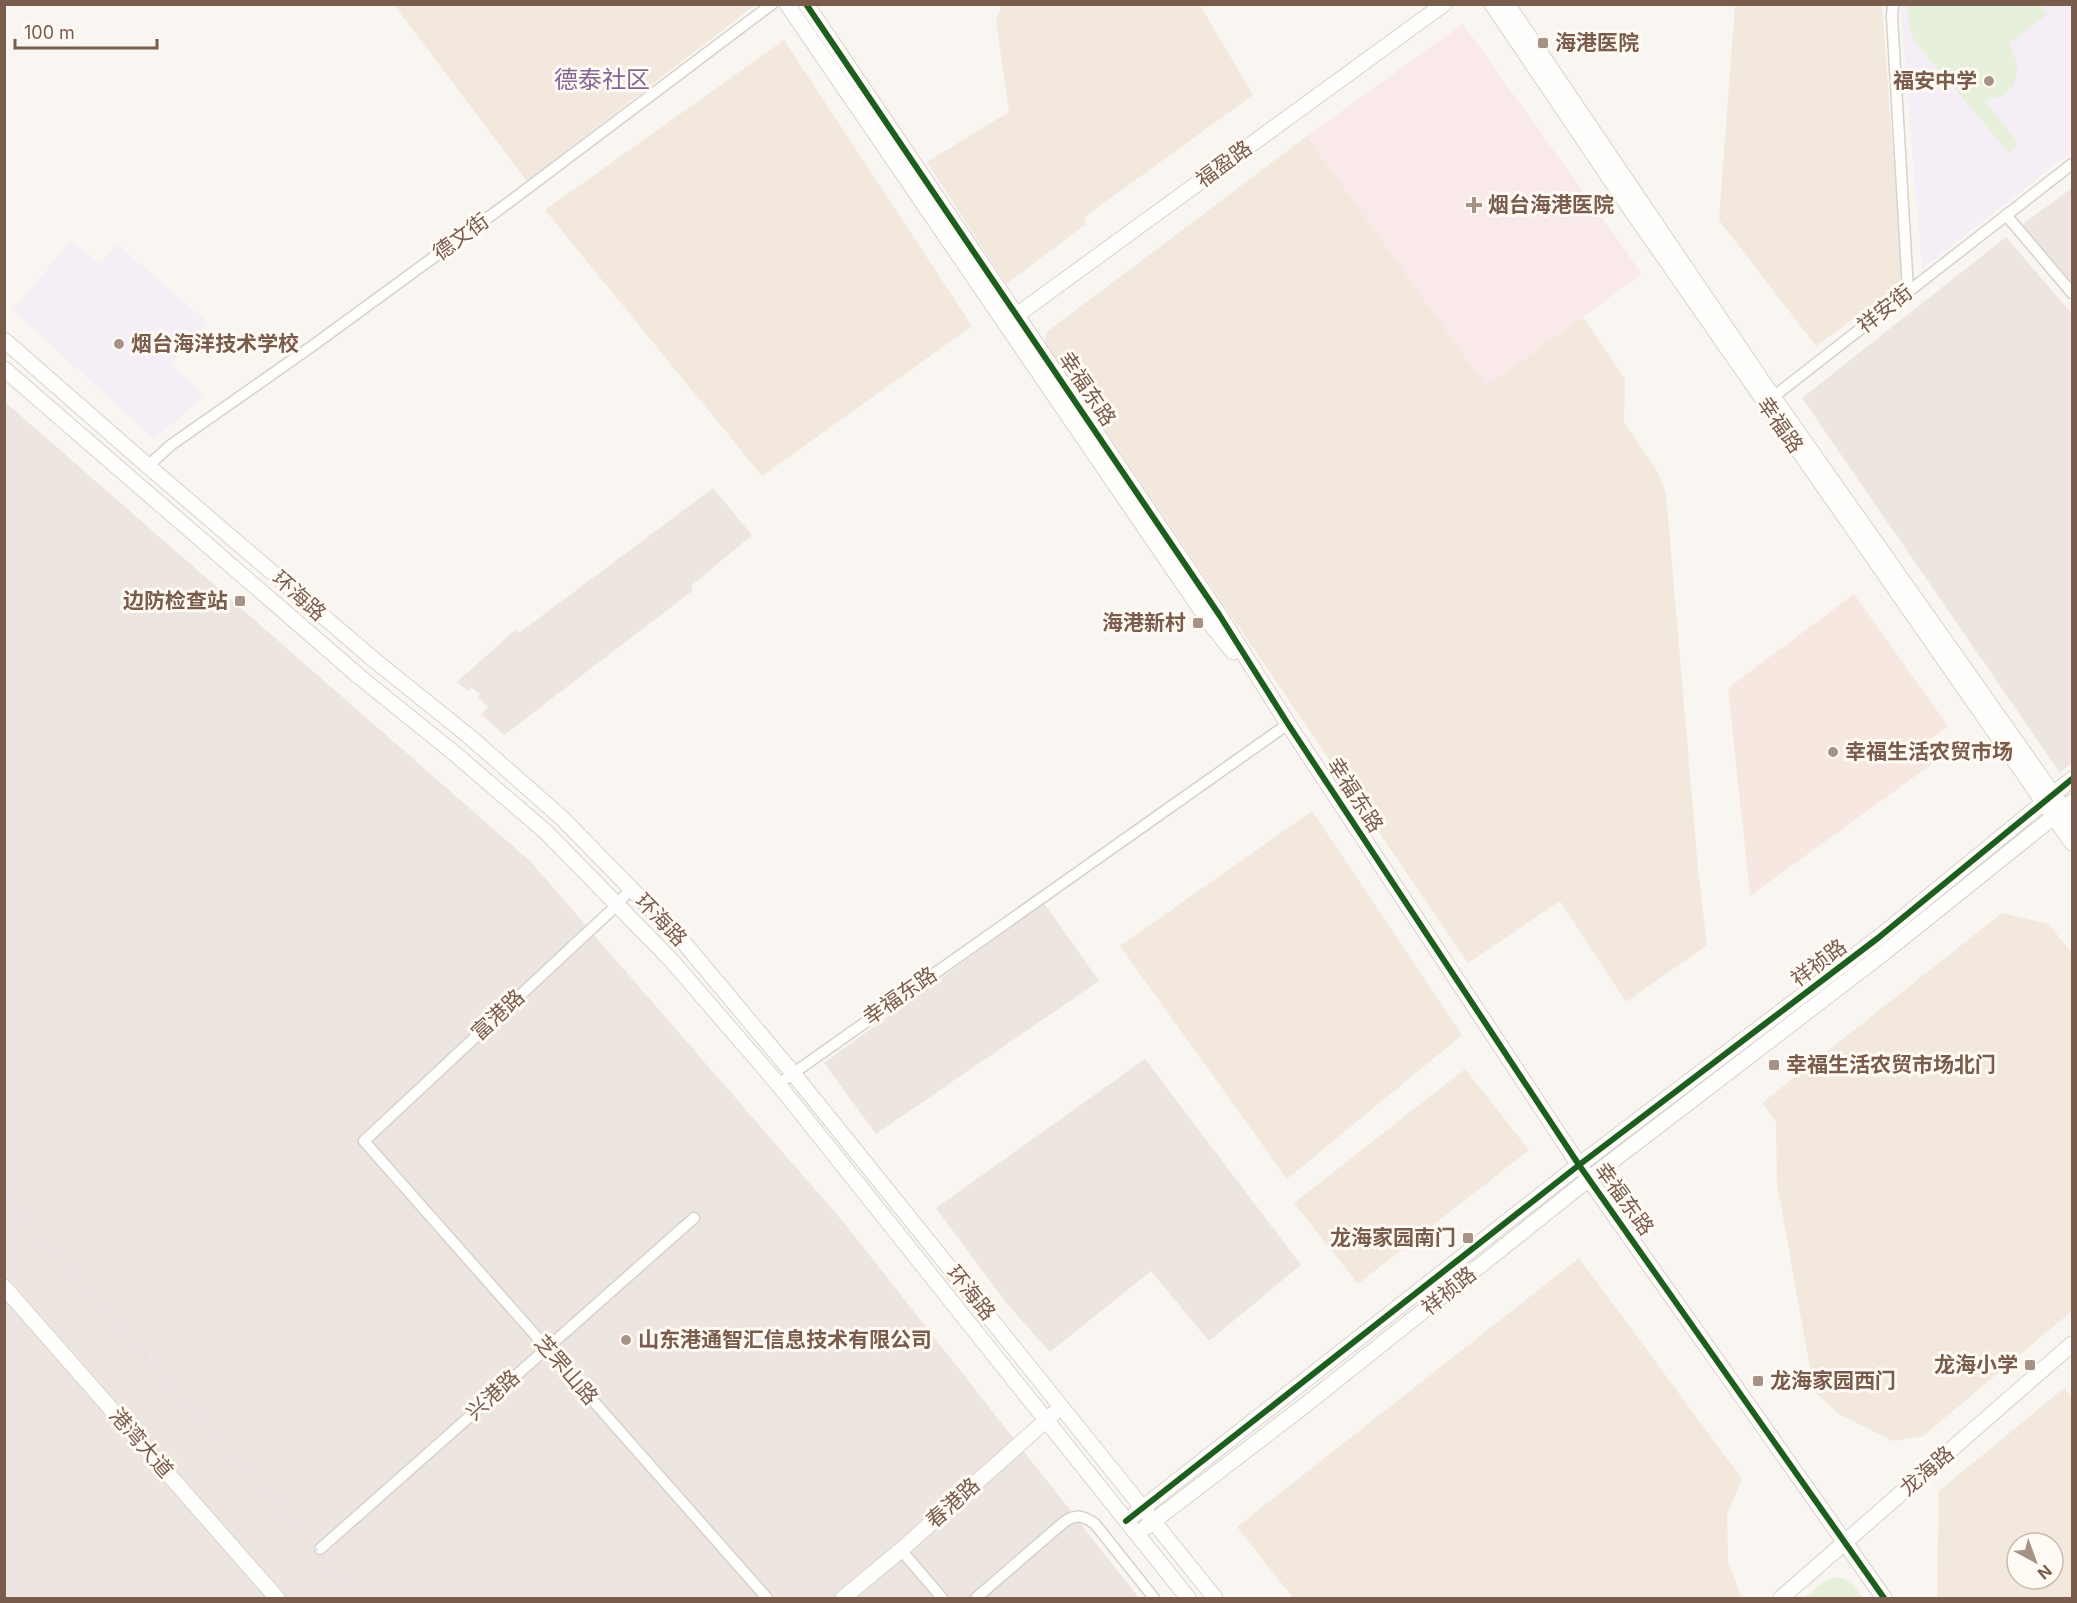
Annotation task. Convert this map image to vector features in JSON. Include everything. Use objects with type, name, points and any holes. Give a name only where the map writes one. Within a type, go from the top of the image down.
[{"type":"street","name":"德文街","points":[[148,466],[171,445],[315,344],[512,200],[772,4]]},
{"type":"street","name":"幸福东路","points":[[787,4],[1220,616],[1288,724],[1579,1165],[1884,1599]]},
{"type":"street","name":"幸福东路","points":[[806,4],[1011,319]]},
{"type":"street","name":"福盈路","points":[[1011,319],[1444,4]]},
{"type":"street","name":"幸福路","points":[[1492,4],[1627,204],[1769,400],[2050,799],[2066,812],[2073,843]]},
{"type":"street","name":"幸福路","points":[[1507,4],[1769,400]]},
{"type":"street","points":[[1893,4],[1908,290]]},
{"type":"street","name":"祥安街","points":[[1769,400],[2073,164]]},
{"type":"street","points":[[2006,215],[2073,294]]},
{"type":"street","name":"环海路","points":[[4,340],[373,659],[470,737],[562,818],[685,944],[792,1072],[1215,1599]]},
{"type":"street","name":"环海路","points":[[4,369],[361,678],[454,753],[546,832],[671,960],[778,1084],[1188,1599]]},
{"type":"street","name":"幸福东路","points":[[778,1084],[1288,724]]},
{"type":"street","name":"祥祯路","points":[[1126,1521],[1579,1165],[1878,938],[2073,779]]},
{"type":"street","name":"祥祯路","points":[[1137,1535],[1304,1406],[1590,1178],[2066,812]]},
{"type":"street","name":"富港路","points":[[364,1141],[617,905],[631,888]]},
{"type":"street","name":"芝罘山路","points":[[364,1141],[767,1599]]},
{"type":"street","name":"兴港路","points":[[320,1550],[694,1218]]},
{"type":"street","name":"港湾大道","points":[[4,1287],[277,1599]]},
{"type":"street","name":"龙海路","points":[[1781,1599],[2073,1344]]},
{"type":"street","name":"春港路","points":[[843,1599],[1062,1406]]},
{"type":"street","points":[[976,1599],[1073,1516],[1085,1517],[1095,1524],[1154,1599]]},
{"type":"street","points":[[901,1550],[942,1599]]},
{"type":"shaded area","points":[[1002,4],[1200,5],[1253,95],[1083,218],[1086,224],[1006,284],[927,162],[1009,112],[996,20]]},
{"type":"shaded area","name":"福安中学","points":[[1903,4],[2068,4],[2072,10],[2072,151],[1922,269],[1901,11]]},
{"type":"shaded area","points":[[394,5],[755,5],[527,181]]},
{"type":"shaded area","points":[[1735,5],[1882,5],[1902,276],[1896,288],[1816,346],[1719,220]]},
{"type":"shaded area","name":"烟台海港医院","points":[[1463,24],[1642,274],[1486,387],[1307,136]]},
{"type":"shaded area","points":[[784,40],[972,326],[762,476],[545,210]]},
{"type":"shaded area","points":[[1307,136],[1486,386],[1583,317],[1625,379],[1624,422],[1657,471],[1666,494],[1698,869],[1707,945],[1626,1002],[1560,901],[1468,963],[1046,344],[1045,337],[1048,331]]},
{"type":"shaded area","points":[[2072,188],[2072,285],[2023,224]]},
{"type":"shaded area","points":[[2006,237],[2072,314],[2072,762],[2060,773],[1802,398]]},
{"type":"shaded area","name":"烟台海洋技术学校","points":[[71,241],[99,263],[118,245],[208,323],[170,364],[203,394],[197,402],[154,439],[13,310]]},
{"type":"shaded area","points":[[4,401],[529,860],[845,1224],[1139,1598],[5,1598]]},
{"type":"shaded area","points":[[713,488],[752,535],[692,585],[692,591],[504,735],[481,714],[488,707],[478,697],[480,694],[471,687],[468,691],[457,682],[515,630],[519,633]]},
{"type":"shaded area","name":"幸福生活农贸市场","points":[[1854,594],[1948,726],[1925,744],[1936,761],[1750,896],[1728,688]]},
{"type":"shaded area","points":[[1312,811],[1462,1035],[1287,1179],[1120,946]]},
{"type":"shaded area","points":[[1044,903],[1099,981],[876,1134],[824,1063]]},
{"type":"shaded area","points":[[2002,913],[2049,924],[2072,954],[2072,1311],[1923,1436],[1893,1441],[1839,1414],[1814,1391],[1777,1183],[1776,1122],[1762,1103]]},
{"type":"shaded area","points":[[1145,1059],[1301,1265],[1209,1341],[1151,1271],[1050,1352],[1007,1304],[936,1208]]},
{"type":"shaded area","points":[[1465,1069],[1529,1150],[1358,1284],[1294,1203]]},
{"type":"shaded area","points":[[1579,1258],[1742,1479],[1727,1514],[1728,1561],[1741,1596],[1738,1598],[1293,1598],[1237,1527]]},
{"type":"shaded area","points":[[2064,1388],[2072,1397],[2072,1598],[1937,1598],[1939,1491]]},
{"type":"green space","points":[[1908,4],[2040,5],[2047,14],[2009,44],[2017,64],[2016,78],[2003,95],[1985,101],[2019,144],[2009,153],[1915,42],[1909,28]]},
{"type":"green space","points":[[1838,1577],[1850,1581],[1863,1598],[1804,1598],[1826,1580]]},
{"type":"railway","points":[[4,1195],[359,1598]]},
{"type":"cycle path","points":[[806,4],[1220,616],[1288,724],[1579,1165],[1884,1598]]},
{"type":"cycle path","points":[[1126,1521],[1579,1165],[1878,938],[2072,779]]},
{"type":"place","name":"海港医院","points":[[1543,43]]},
{"type":"place","name":"福安中学","points":[[1989,81]]},
{"type":"place","name":"烟台海港医院","points":[[1474,205]]},
{"type":"place","name":"烟台海洋技术学校","points":[[119,344]]},
{"type":"place","name":"边防检查站","points":[[240,601]]},
{"type":"place","name":"海港新村","points":[[1198,623]]},
{"type":"place","name":"幸福生活农贸市场","points":[[1833,752]]},
{"type":"place","name":"幸福生活农贸市场北门","points":[[1774,1065]]},
{"type":"place","name":"龙海家园南门","points":[[1468,1238]]},
{"type":"place","name":"山东港通智汇信息技术有限公司","points":[[626,1340]]},
{"type":"place","name":"龙海小学","points":[[2030,1365]]},
{"type":"place","name":"龙海家园西门","points":[[1758,1381]]},
{"type":"district","name":"德泰社区","points":[[602,80]]}]
